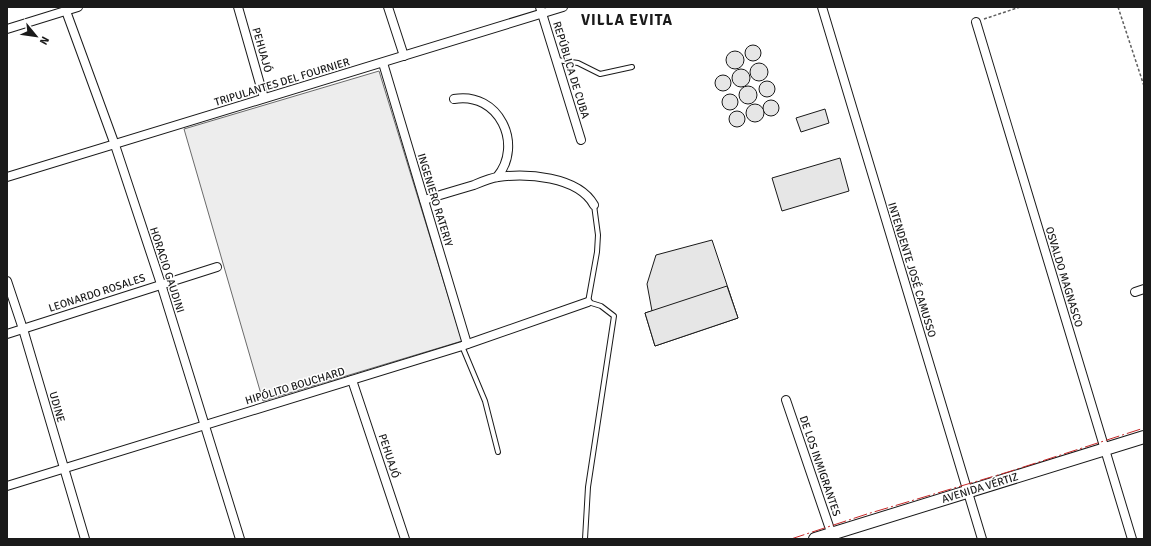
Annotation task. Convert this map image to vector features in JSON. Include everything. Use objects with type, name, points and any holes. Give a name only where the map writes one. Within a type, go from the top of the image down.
[{"type":"street","points":[[7,29],[78,7]]},
{"type":"street","name":"PEHUAJÓ","points":[[238,7],[264,98]]},
{"type":"street","points":[[388,7],[404,56]]},
{"type":"street","name":"TRIPULANTES DEL FOURNIER","points":[[7,177],[382,63],[541,10],[563,7]]},
{"type":"street","name":"INTENDENTE JOSÉ CAMUSSO","points":[[822,7],[982,539]]},
{"type":"street","name":"REPÚBLICA DE CUBA","points":[[541,10],[581,140]]},
{"type":"street","name":"HORACIO GAUDINI","points":[[66,11],[115,145],[161,284],[240,539]]},
{"type":"street","name":"OSVALDO MAGNASCO","points":[[976,22],[1132,539]]},
{"type":"street","name":"INGENIERO RATERIY","points":[[382,63],[424,200],[465,345]]},
{"type":"street","points":[[454,99],[465,97],[482,101],[496,112],[505,129],[508,149],[503,170],[497,177]]},
{"type":"street","points":[[424,200],[497,177],[535,176],[552,179],[576,188],[590,198],[594,204]]},
{"type":"street","name":"LEONARDO ROSALES","points":[[7,334],[217,267]]},
{"type":"street","name":"UDINE","points":[[7,281],[23,329],[85,539]]},
{"type":"street","points":[[1135,292],[1144,289]]},
{"type":"street","name":"HIPÓLITO BOUCHARD","points":[[7,486],[465,345],[588,302]]},
{"type":"street","name":"PEHUAJÓ","points":[[352,380],[405,539]]},
{"type":"street","name":"DE LOS INMIGRANTES","points":[[786,400],[832,536]]},
{"type":"street","name":"AVENIDA VÉRTIZ","points":[[815,539],[832,536],[1144,437]]},
{"type":"lane","points":[[556,60],[578,63],[600,74],[632,67]]},
{"type":"lane","points":[[585,539],[588,488],[614,316],[601,306],[588,302],[597,252],[598,235],[594,204]]},
{"type":"lane","points":[[465,345],[485,401],[498,452]]},
{"type":"path","points":[[976,22],[1020,7]]},
{"type":"path","points":[[1118,7],[1144,86]]},
{"type":"shaded area","points":[[379,71],[462,341],[263,401],[184,129]]},
{"type":"building","points":[[750,45],[756,45],[761,50],[759,59],[756,61],[750,61],[745,56],[745,50]]},
{"type":"building","points":[[735,51],[741,54],[744,60],[741,66],[735,69],[729,66],[726,60],[729,54]]},
{"type":"building","points":[[759,63],[765,66],[768,72],[765,78],[759,81],[753,78],[750,72],[753,66]]},
{"type":"building","points":[[741,69],[747,72],[750,78],[747,84],[741,87],[735,84],[732,78],[735,72]]},
{"type":"building","points":[[720,75],[726,75],[731,80],[729,89],[726,91],[720,91],[715,86],[715,80]]},
{"type":"building","points":[[767,81],[773,83],[775,89],[773,95],[767,97],[761,95],[759,89],[761,83]]},
{"type":"building","points":[[748,86],[754,89],[757,95],[754,101],[748,104],[742,101],[739,95],[742,89]]},
{"type":"building","points":[[730,94],[737,99],[738,102],[733,109],[730,110],[723,105],[722,102],[727,95]]},
{"type":"building","points":[[768,100],[774,100],[779,105],[777,114],[774,116],[768,116],[763,111],[763,105]]},
{"type":"building","points":[[755,104],[761,107],[764,113],[761,119],[755,122],[749,119],[746,113],[749,107]]},
{"type":"building","points":[[825,109],[829,123],[801,132],[796,118]]},
{"type":"building","points":[[737,111],[743,113],[745,119],[743,125],[737,127],[731,125],[729,119],[731,113]]},
{"type":"building","points":[[840,158],[849,191],[782,211],[772,178]]},
{"type":"building","points":[[712,240],[738,318],[655,346],[645,313],[652,311],[647,284],[656,255]]},
{"type":"building","points":[[727,286],[738,318],[655,346],[645,313]]},
{"type":"power","points":[[791,539],[1144,428]]},
{"type":"district","name":"VILLA EVITA","points":[[627,20]]}]
